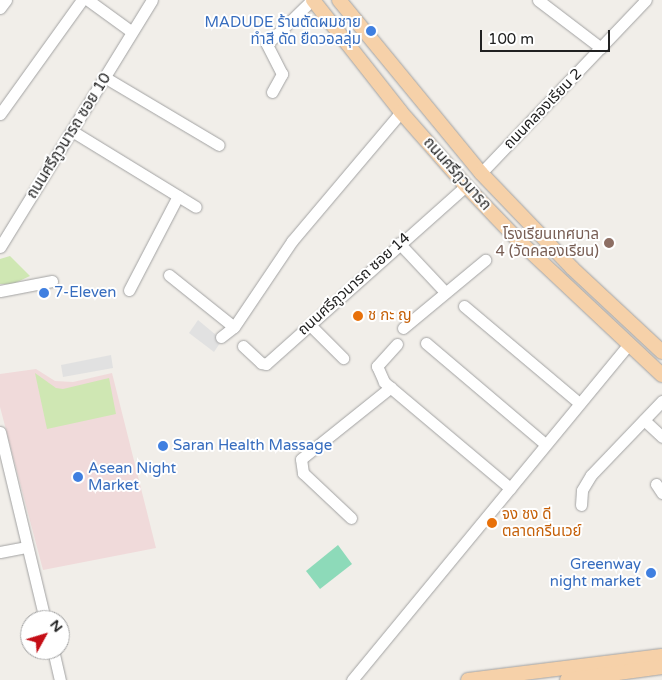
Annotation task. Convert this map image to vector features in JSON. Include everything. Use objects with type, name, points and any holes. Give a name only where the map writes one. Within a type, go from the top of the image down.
[{"type":"main road","name":"ถนนศรีภูวนารถ","points":[[312,0],[401,112],[466,186],[662,374]]},
{"type":"main road","name":"ถนนศรีภูวนารถ","points":[[339,0],[481,173],[572,268],[662,352]]},
{"type":"main road","points":[[466,186],[481,173]]},
{"type":"main road","points":[[468,680],[662,656]]},
{"type":"main road","points":[[567,680],[605,678],[662,667]]},
{"type":"street","points":[[0,8],[6,0]]},
{"type":"street","points":[[0,114],[82,0]]},
{"type":"street","points":[[88,0],[132,32]]},
{"type":"street","name":"ถนนศรีภูวนารถ ซอย 10","points":[[2,243],[106,78],[152,0]]},
{"type":"street","points":[[272,92],[282,74],[267,44],[312,0]]},
{"type":"street","points":[[538,0],[601,48]]},
{"type":"street","name":"ถนนคลองเรียน 2","points":[[481,173],[646,0]]},
{"type":"street","points":[[106,78],[219,146]]},
{"type":"street","points":[[221,337],[234,327],[292,240],[401,112]]},
{"type":"street","points":[[72,131],[196,207]]},
{"type":"street","name":"ถนนศรีภูวนารถ ซอย 14","points":[[243,346],[264,364],[310,325],[399,243],[466,186]]},
{"type":"street","points":[[129,290],[178,196]]},
{"type":"street","points":[[399,243],[445,292]]},
{"type":"street","points":[[403,328],[485,260]]},
{"type":"street","points":[[169,275],[234,327]]},
{"type":"street","points":[[0,291],[52,282]]},
{"type":"street","points":[[464,306],[579,404]]},
{"type":"street","points":[[310,325],[343,358]]},
{"type":"street","points":[[426,343],[545,444]]},
{"type":"street","points":[[397,344],[377,366],[378,373],[391,387],[510,488]]},
{"type":"street","points":[[352,680],[629,344]]},
{"type":"street","points":[[351,518],[303,473],[301,459],[391,387]]},
{"type":"street","points":[[581,505],[582,490],[591,475],[662,401]]},
{"type":"street","points":[[644,420],[662,437]]},
{"type":"street","points":[[0,432],[42,610]]},
{"type":"street","points":[[0,552],[26,547]]},
{"type":"street","points":[[55,660],[60,680]]},
{"type":"shaded area","points":[[198,320],[222,340],[214,352],[189,333]]},
{"type":"shaded area","points":[[111,355],[113,368],[63,377],[61,365]]},
{"type":"shaded area","name":"Asean Night Market","points":[[36,369],[55,381],[73,382],[112,373],[156,548],[43,570],[0,407],[0,374]]},
{"type":"green space","points":[[10,256],[30,276],[13,284],[0,284],[0,259]]},
{"type":"green space","points":[[35,373],[56,388],[63,389],[109,378],[116,414],[47,429]]},
{"type":"green space","points":[[338,545],[352,564],[320,589],[306,571]]},
{"type":"place","name":"MADUDE ร้านตัดผมชาย ทำสี ดัด ยืดวอลลุ่ม","points":[[371,31]]},
{"type":"place","name":"โรงเรียนเทศบาล 4 (วัดคลองเรียน)","points":[[609,243]]},
{"type":"place","name":"7-Eleven","points":[[44,293]]},
{"type":"place","name":"ช กะ ญ","points":[[358,316]]},
{"type":"place","name":"Saran Health Massage","points":[[163,446]]},
{"type":"place","name":"Asean Night Market","points":[[78,477]]},
{"type":"place","name":"จง ชง ดี ตลาดกรีนเวย์","points":[[492,523]]},
{"type":"place","name":"Greenway night market","points":[[651,573]]}]
